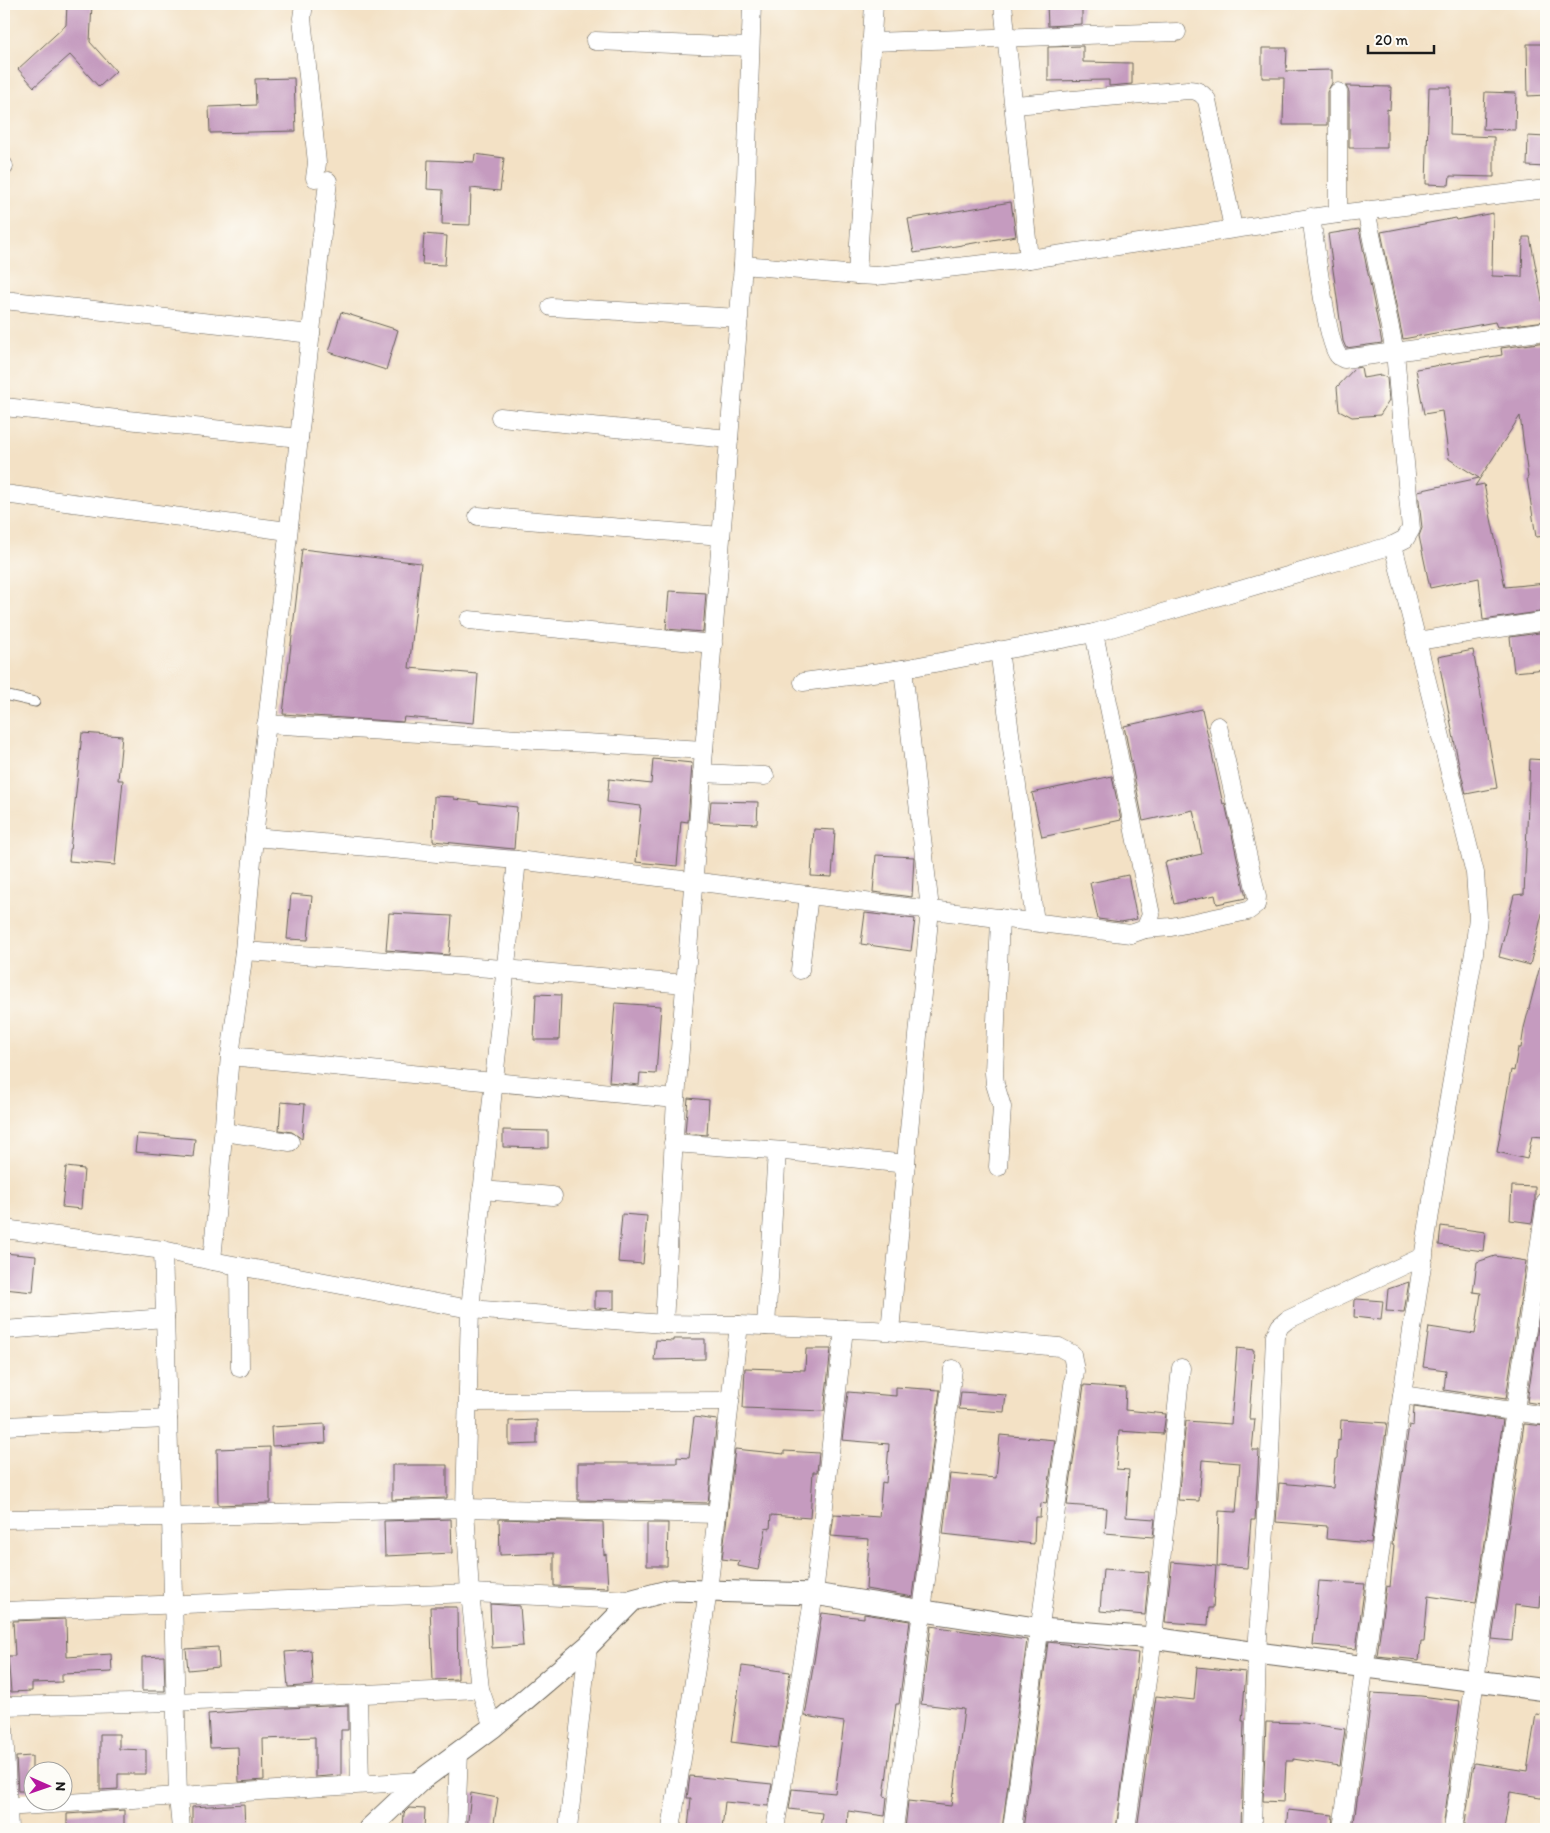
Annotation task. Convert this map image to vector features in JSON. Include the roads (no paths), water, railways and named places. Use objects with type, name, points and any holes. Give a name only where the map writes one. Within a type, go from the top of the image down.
[{"type":"street","points":[[212,1261],[230,1056],[244,951],[266,724],[312,334],[321,180],[317,163],[302,18],[304,4]]},
{"type":"street","points":[[664,1324],[676,1099],[743,264],[752,4]]},
{"type":"street","points":[[857,274],[874,4]]},
{"type":"street","points":[[1003,4],[1015,105],[1029,259]]},
{"type":"street","points":[[871,42],[1177,32]]},
{"type":"street","points":[[595,41],[750,48]]},
{"type":"street","points":[[1015,105],[1188,90],[1202,93],[1207,100],[1233,228]]},
{"type":"street","points":[[1338,92],[1338,214]]},
{"type":"street","points":[[743,264],[876,276],[1029,259],[1311,217],[1546,189]]},
{"type":"street","points":[[804,682],[903,669],[1094,633],[1393,545],[1405,539],[1411,529],[1395,352],[1366,210]]},
{"type":"street","points":[[1311,217],[1328,324],[1333,345],[1338,355],[1344,359],[1546,331]]},
{"type":"street","points":[[4,300],[312,334]]},
{"type":"street","points":[[551,307],[739,318]]},
{"type":"street","points":[[4,407],[299,438]]},
{"type":"street","points":[[500,416],[729,439]]},
{"type":"street","points":[[4,494],[288,531]]},
{"type":"street","points":[[478,516],[721,536]]},
{"type":"street","points":[[1342,1829],[1402,1396],[1439,1155],[1474,953],[1478,917],[1475,873],[1393,545]]},
{"type":"street","points":[[469,620],[713,644]]},
{"type":"street","points":[[1417,641],[1546,621]]},
{"type":"street","points":[[1094,633],[1151,915],[1145,929]]},
{"type":"street","points":[[1000,650],[1035,922]]},
{"type":"street","points":[[890,1331],[930,909],[903,669]]},
{"type":"street","points":[[266,724],[704,750]]},
{"type":"street","points":[[254,836],[517,860],[1131,934],[1145,929],[1171,927],[1248,911],[1256,905],[1257,897],[1218,726]]},
{"type":"street","points":[[702,773],[765,776]]},
{"type":"street","points":[[493,1727],[480,1689],[470,1593],[465,1508],[470,1309],[504,969],[517,860]]},
{"type":"street","points":[[800,970],[809,895]]},
{"type":"street","points":[[998,1167],[1002,1107],[995,1084],[994,1073],[1000,918]]},
{"type":"street","points":[[244,951],[686,984]]},
{"type":"street","points":[[230,1056],[676,1099]]},
{"type":"street","points":[[224,1132],[290,1142]]},
{"type":"street","points":[[673,1143],[906,1164]]},
{"type":"street","points":[[766,1326],[777,1151]]},
{"type":"street","points":[[482,1190],[553,1196]]},
{"type":"street","points":[[1453,1829],[1546,1201]]},
{"type":"street","points":[[4,1229],[163,1250],[212,1261],[470,1309],[664,1324],[890,1331],[1059,1347],[1072,1354],[1075,1371],[1012,1829]]},
{"type":"street","points":[[163,1250],[174,1603],[175,1702],[181,1829]]},
{"type":"street","points":[[1252,1829],[1257,1653],[1270,1453],[1274,1336],[1280,1326],[1287,1320],[1424,1256]]},
{"type":"street","points":[[239,1266],[240,1368]]},
{"type":"street","points":[[4,1330],[165,1318]]},
{"type":"street","points":[[671,1829],[708,1591],[738,1325]]},
{"type":"street","points":[[775,1829],[814,1594],[844,1329]]},
{"type":"street","points":[[1126,1829],[1153,1638],[1181,1368]]},
{"type":"street","points":[[894,1829],[952,1369]]},
{"type":"street","points":[[1402,1396],[1546,1416]]},
{"type":"street","points":[[468,1402],[730,1401]]},
{"type":"street","points":[[4,1426],[168,1419]]},
{"type":"street","points":[[4,1519],[171,1517],[465,1508],[717,1514]]},
{"type":"street","points":[[4,1611],[470,1593],[633,1600],[671,1590],[814,1594],[1041,1629],[1153,1638],[1546,1690]]},
{"type":"street","points":[[370,1829],[420,1780],[493,1727],[588,1646],[633,1600]]},
{"type":"street","points":[[568,1829],[588,1646]]},
{"type":"street","points":[[4,1706],[175,1702],[480,1689]]},
{"type":"street","points":[[358,1694],[360,1784]]},
{"type":"street","points":[[4,1730],[5,1807],[9,1829]]},
{"type":"street","points":[[456,1829],[459,1752]]},
{"type":"street","points":[[5,1807],[420,1780]]},
{"type":"lane","points":[[4,695],[35,702]]}]
